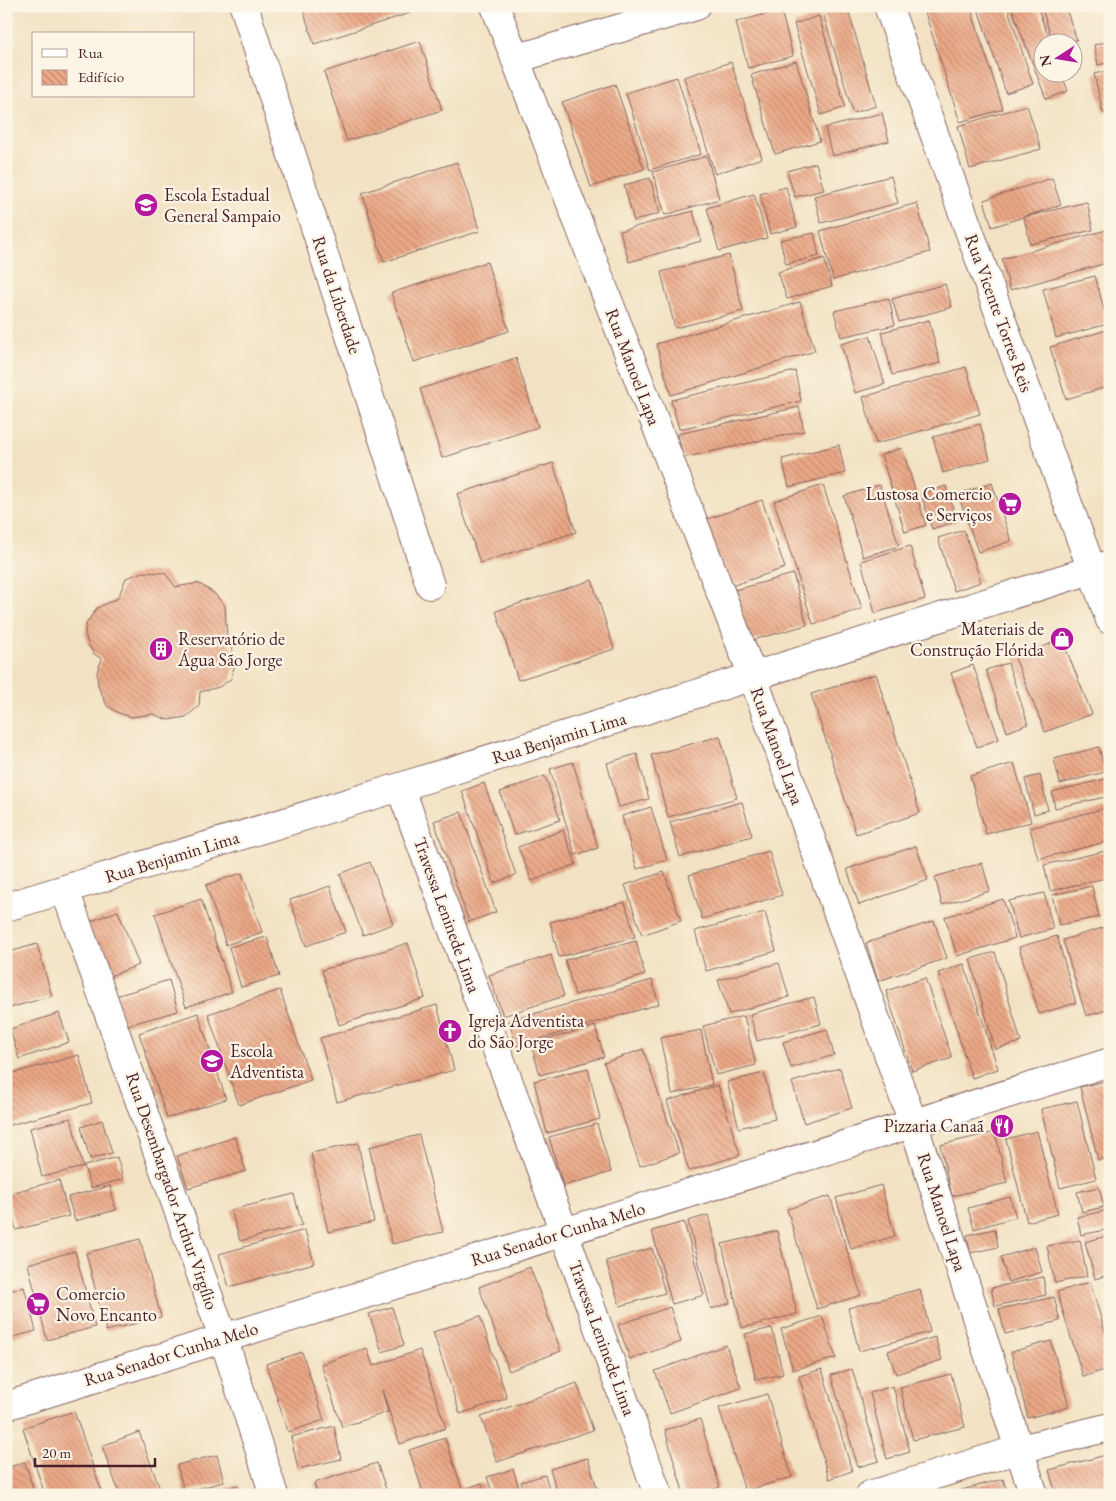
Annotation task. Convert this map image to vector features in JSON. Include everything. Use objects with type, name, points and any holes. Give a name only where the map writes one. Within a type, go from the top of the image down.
[{"type":"street","name":"Rua da Liberdade","points":[[244,6],[430,584]]},
{"type":"street","name":"Rua Manoel Lapa","points":[[495,6],[752,677],[913,1123],[1034,1495]]},
{"type":"street","points":[[515,59],[696,6]]},
{"type":"street","name":"Rua Vicente Torres Reis","points":[[888,6],[1101,567],[1110,620]]},
{"type":"street","name":"Rua Benjamin Lima","points":[[6,907],[400,787],[1101,567]]},
{"type":"street","name":"Travessa Leninede Lima","points":[[400,787],[564,1232],[658,1495]]},
{"type":"street","name":"Rua Desembargador Arthur Virgílio","points":[[65,890],[223,1338],[274,1495]]},
{"type":"street","name":"Rua Senador Cunha Melo","points":[[6,1406],[1110,1062]]},
{"type":"street","points":[[870,1495],[1020,1449],[1110,1427]]},
{"type":"building","points":[[302,6],[408,6],[410,13],[314,44]]},
{"type":"building","points":[[821,6],[847,6],[876,106],[853,113]]},
{"type":"building","points":[[923,6],[970,6],[1003,109],[960,122]]},
{"type":"building","points":[[977,6],[1007,6],[1033,84],[1006,93]]},
{"type":"building","points":[[1011,6],[1037,6],[1046,32],[1034,32],[1034,67]]},
{"type":"building","points":[[1041,6],[1065,6],[1074,32],[1050,32]]},
{"type":"building","points":[[781,10],[793,56],[748,68],[736,22]]},
{"type":"building","points":[[819,16],[845,107],[821,115],[794,24]]},
{"type":"building","points":[[420,41],[442,110],[347,141],[324,72]]},
{"type":"building","points":[[1110,41],[1110,62],[1098,65],[1094,45]]},
{"type":"building","points":[[796,61],[820,141],[775,154],[751,75]]},
{"type":"building","points":[[731,62],[762,158],[715,174],[684,77]]},
{"type":"building","points":[[1110,70],[1110,111],[1103,113],[1094,74]]},
{"type":"building","points":[[677,77],[701,154],[650,170],[626,93]]},
{"type":"building","points":[[1040,82],[1065,82],[1068,91],[1046,99]]},
{"type":"building","points":[[615,84],[644,169],[591,187],[562,102]]},
{"type":"building","points":[[1027,105],[1041,149],[970,169],[958,126]]},
{"type":"building","points":[[882,113],[889,141],[832,156],[825,128]]},
{"type":"building","points":[[707,156],[719,199],[665,215],[653,172]]},
{"type":"building","points":[[457,162],[480,231],[384,262],[362,193]]},
{"type":"building","points":[[816,163],[824,190],[795,197],[787,171]]},
{"type":"building","points":[[891,176],[898,203],[821,223],[814,196]]},
{"type":"building","points":[[650,178],[660,213],[634,221],[624,185]]},
{"type":"building","points":[[1052,178],[1061,205],[992,227],[984,200]]},
{"type":"building","points":[[786,187],[797,227],[770,234],[760,194]]},
{"type":"building","points":[[754,194],[767,238],[719,251],[707,208]]},
{"type":"building","points":[[1087,202],[1093,230],[1030,244],[1024,217]]},
{"type":"building","points":[[917,203],[930,252],[833,280],[820,231]]},
{"type":"building","points":[[693,211],[701,241],[629,262],[620,231]]},
{"type":"building","points":[[1110,229],[1110,262],[1010,290],[1002,259]]},
{"type":"building","points":[[814,233],[819,256],[786,264],[780,240]]},
{"type":"building","points":[[729,255],[743,311],[675,328],[661,272]]},
{"type":"building","points":[[824,258],[832,286],[787,299],[778,272]]},
{"type":"building","points":[[487,262],[509,331],[414,362],[391,293]]},
{"type":"building","points":[[1095,276],[1108,324],[1056,338],[1043,289]]},
{"type":"building","points":[[945,284],[952,307],[899,322],[892,299]]},
{"type":"building","points":[[889,298],[895,325],[841,337],[834,311]]},
{"type":"building","points":[[800,302],[815,351],[671,395],[656,344]]},
{"type":"building","points":[[929,320],[940,363],[892,375],[882,332]]},
{"type":"building","points":[[1110,329],[1110,386],[1066,399],[1050,347]]},
{"type":"building","points":[[870,336],[885,384],[855,393],[841,344]]},
{"type":"building","points":[[516,358],[538,427],[442,458],[420,389]]},
{"type":"building","points":[[966,367],[980,414],[876,444],[863,397]]},
{"type":"building","points":[[795,371],[801,401],[679,429],[671,400]]},
{"type":"building","points":[[799,407],[804,431],[683,458],[678,434]]},
{"type":"building","points":[[980,424],[990,459],[943,473],[933,437]]},
{"type":"building","points":[[839,445],[845,473],[789,487],[782,459]]},
{"type":"building","points":[[902,448],[926,525],[905,532],[881,455]]},
{"type":"building","points":[[553,463],[576,532],[480,563],[457,494]]},
{"type":"building","points":[[992,483],[1011,541],[978,552],[958,494]]},
{"type":"building","points":[[823,485],[862,609],[813,624],[774,501]]},
{"type":"building","points":[[880,485],[899,546],[863,557],[844,496]]},
{"type":"building","points":[[946,486],[957,521],[932,529],[921,494]]},
{"type":"building","points":[[762,500],[785,568],[722,589],[699,522]]},
{"type":"building","points":[[964,530],[981,582],[954,591],[938,538]]},
{"type":"building","points":[[910,546],[925,599],[875,613],[861,561]]},
{"type":"building","name":"Reservatório de Água São Jorge","points":[[143,572],[165,573],[176,587],[198,583],[214,593],[225,606],[227,638],[236,659],[231,679],[219,687],[200,692],[199,706],[186,717],[168,720],[153,714],[131,717],[119,713],[107,706],[98,686],[97,672],[102,659],[94,654],[88,644],[85,633],[86,624],[97,608],[118,598],[126,578]]},
{"type":"building","points":[[793,574],[807,625],[749,641],[735,590]]},
{"type":"building","points":[[592,580],[614,649],[518,680],[496,611]]},
{"type":"building","points":[[1062,639],[1092,714],[1045,732],[1015,658]]},
{"type":"building","points":[[1008,663],[1028,724],[1007,732],[986,670]]},
{"type":"building","points":[[973,665],[999,739],[977,747],[951,673]]},
{"type":"building","points":[[876,674],[920,813],[856,834],[811,694]]},
{"type":"building","points":[[720,736],[737,798],[668,817],[651,755]]},
{"type":"building","points":[[1099,747],[1105,772],[1060,784],[1054,759]]},
{"type":"building","points":[[637,754],[649,799],[619,807],[607,763]]},
{"type":"building","points":[[573,762],[598,848],[575,855],[550,769]]},
{"type":"building","points":[[1014,763],[1031,822],[986,834],[970,776]]},
{"type":"building","points":[[1040,775],[1048,810],[1034,814],[1025,779]]},
{"type":"building","points":[[545,776],[560,820],[514,835],[500,792]]},
{"type":"building","points":[[1109,778],[1110,796],[1055,808],[1052,792]]},
{"type":"building","points":[[484,783],[516,875],[494,883],[462,791]]},
{"type":"building","points":[[742,802],[752,836],[680,857],[670,822]]},
{"type":"building","points":[[651,807],[667,860],[637,869],[622,816]]},
{"type":"building","points":[[1110,807],[1110,841],[1038,859],[1030,828]]},
{"type":"building","points":[[461,812],[496,912],[469,922],[434,821]]},
{"type":"building","points":[[563,830],[576,864],[532,881],[518,847]]},
{"type":"building","points":[[916,846],[928,880],[859,905],[847,869]]},
{"type":"building","points":[[1110,850],[1110,877],[1050,891],[1044,865]]},
{"type":"building","points":[[769,851],[782,895],[702,919],[689,875]]},
{"type":"building","points":[[370,862],[393,924],[363,935],[340,874]]},
{"type":"building","points":[[982,863],[990,891],[942,905],[935,877]]},
{"type":"building","points":[[664,872],[681,921],[642,935],[625,885]]},
{"type":"building","points":[[242,873],[262,932],[226,945],[206,885]]},
{"type":"building","points":[[330,886],[346,932],[306,946],[290,900]]},
{"type":"building","points":[[1092,886],[1099,917],[1059,925],[1052,895]]},
{"type":"building","points":[[1044,893],[1053,929],[1019,938],[1009,901]]},
{"type":"building","points":[[201,899],[232,992],[186,1007],[155,914]]},
{"type":"building","points":[[1003,899],[1015,938],[957,956],[945,917]]},
{"type":"building","points":[[625,902],[635,937],[559,957],[550,922]]},
{"type":"building","points":[[118,911],[139,965],[107,977],[86,923]]},
{"type":"building","points":[[765,912],[776,951],[706,971],[695,931]]},
{"type":"building","points":[[934,921],[947,958],[878,981],[866,943]]},
{"type":"building","points":[[1109,926],[1110,1009],[1086,1016],[1063,940]]},
{"type":"building","points":[[1057,936],[1076,1003],[1039,1014],[1019,947]]},
{"type":"building","points":[[267,937],[279,976],[241,987],[229,947]]},
{"type":"building","points":[[636,941],[645,975],[575,995],[565,960]]},
{"type":"building","points":[[408,943],[425,998],[339,1025],[322,970]]},
{"type":"building","points":[[37,944],[52,996],[6,1009],[6,953]]},
{"type":"building","points":[[995,952],[1021,1042],[995,1049],[970,959]]},
{"type":"building","points":[[551,955],[564,996],[503,1016],[489,975]]},
{"type":"building","points":[[779,963],[789,997],[729,1014],[718,980]]},
{"type":"building","points":[[964,964],[998,1069],[972,1078],[938,973]]},
{"type":"building","points":[[925,978],[952,1058],[912,1071],[886,991]]},
{"type":"building","points":[[169,980],[178,1011],[124,1026],[116,996]]},
{"type":"building","points":[[652,980],[659,1004],[516,1046],[509,1021]]},
{"type":"building","points":[[280,990],[311,1080],[239,1105],[208,1014]]},
{"type":"building","points":[[814,997],[821,1024],[757,1041],[750,1014]]},
{"type":"building","points":[[437,1005],[454,1070],[337,1102],[320,1038]]},
{"type":"building","points":[[59,1013],[69,1042],[19,1059],[10,1029]]},
{"type":"building","points":[[198,1013],[226,1099],[167,1118],[139,1033]]},
{"type":"building","points":[[744,1016],[756,1065],[716,1075],[703,1026]]},
{"type":"building","points":[[595,1026],[604,1057],[540,1075],[531,1044]]},
{"type":"building","points":[[827,1029],[834,1055],[791,1068],[783,1042]]},
{"type":"building","points":[[701,1030],[712,1085],[672,1094],[660,1038]]},
{"type":"building","points":[[643,1049],[679,1153],[640,1166],[604,1063]]},
{"type":"building","points":[[79,1055],[92,1103],[6,1126],[6,1075]]},
{"type":"building","points":[[588,1068],[600,1119],[547,1133],[534,1081]]},
{"type":"building","points":[[840,1068],[852,1108],[804,1123],[792,1082]]},
{"type":"building","points":[[764,1073],[775,1119],[739,1128],[727,1082]]},
{"type":"building","points":[[1110,1080],[1110,1157],[1098,1160],[1080,1087]]},
{"type":"building","points":[[718,1085],[740,1155],[689,1171],[667,1101]]},
{"type":"building","points":[[1077,1101],[1096,1179],[1060,1188],[1041,1109]]},
{"type":"building","points":[[71,1118],[83,1167],[42,1177],[30,1128]]},
{"type":"building","points":[[102,1120],[112,1153],[90,1159],[81,1127]]},
{"type":"building","points":[[597,1124],[611,1172],[563,1186],[549,1137]]},
{"type":"building","points":[[1037,1131],[1058,1214],[1027,1222],[1006,1139]]},
{"type":"building","points":[[995,1132],[1007,1183],[952,1196],[940,1145]]},
{"type":"building","points":[[419,1135],[443,1232],[392,1244],[369,1147]]},
{"type":"building","points":[[235,1137],[246,1171],[188,1188],[177,1156]]},
{"type":"building","points":[[358,1143],[374,1222],[328,1232],[311,1153]]},
{"type":"building","points":[[117,1157],[123,1179],[91,1188],[84,1166]]},
{"type":"building","points":[[59,1180],[69,1216],[16,1230],[7,1194]]},
{"type":"building","points":[[881,1185],[895,1236],[851,1249],[836,1198]]},
{"type":"building","points":[[110,1186],[116,1210],[75,1221],[68,1197]]},
{"type":"building","points":[[1099,1187],[1104,1207],[1082,1212],[1077,1192]]},
{"type":"building","points":[[294,1194],[302,1225],[240,1241],[231,1210]]},
{"type":"building","points":[[830,1196],[861,1295],[817,1309],[787,1209]]},
{"type":"building","points":[[1010,1197],[1016,1217],[974,1229],[968,1208]]},
{"type":"building","points":[[1108,1210],[1110,1229],[1081,1235],[1077,1217]]},
{"type":"building","points":[[708,1215],[730,1303],[711,1309],[688,1221]]},
{"type":"building","points":[[684,1222],[704,1295],[672,1304],[652,1231]]},
{"type":"building","points":[[995,1229],[998,1247],[970,1253],[967,1235]]},
{"type":"building","points":[[305,1230],[314,1263],[229,1287],[219,1254]]},
{"type":"building","points":[[777,1231],[797,1314],[742,1328],[722,1244]]},
{"type":"building","points":[[1110,1235],[1110,1274],[1095,1279],[1085,1242]]},
{"type":"building","points":[[140,1239],[161,1317],[106,1331],[86,1253]]},
{"type":"building","points":[[1080,1240],[1087,1276],[1055,1283],[1047,1246]]},
{"type":"building","points":[[1035,1247],[1042,1272],[1008,1282],[1001,1257]]},
{"type":"building","points":[[652,1248],[665,1293],[620,1306],[606,1261]]},
{"type":"building","points":[[75,1251],[95,1327],[47,1340],[28,1264]]},
{"type":"building","points":[[530,1267],[561,1351],[509,1371],[479,1287]]},
{"type":"building","points":[[1043,1277],[1046,1295],[995,1306],[991,1288]]},
{"type":"building","points":[[1090,1282],[1110,1348],[1110,1368],[1083,1377],[1057,1292]]},
{"type":"building","points":[[24,1287],[36,1331],[6,1339],[6,1292]]},
{"type":"building","points":[[920,1289],[930,1332],[859,1351],[848,1308]]},
{"type":"building","points":[[1054,1297],[1060,1321],[1005,1334],[999,1309]]},
{"type":"building","points":[[392,1307],[404,1345],[382,1352],[369,1314]]},
{"type":"building","points":[[670,1307],[681,1342],[630,1359],[618,1325]]},
{"type":"building","points":[[480,1316],[507,1398],[460,1414],[433,1332]]},
{"type":"building","points":[[822,1316],[836,1358],[793,1370],[781,1329]]},
{"type":"building","points":[[772,1328],[783,1374],[756,1380],[745,1334]]},
{"type":"building","points":[[935,1337],[942,1360],[896,1374],[888,1351]]},
{"type":"building","points":[[1051,1341],[1069,1407],[1028,1418],[1011,1352]]},
{"type":"building","points":[[726,1345],[741,1388],[670,1413],[655,1371]]},
{"type":"building","points":[[367,1348],[373,1366],[420,1350],[446,1428],[400,1444],[382,1390],[388,1412],[342,1427],[321,1364]]},
{"type":"building","points":[[302,1352],[324,1420],[288,1432],[266,1364]]},
{"type":"building","points":[[822,1369],[852,1471],[829,1479],[799,1376]]},
{"type":"building","points":[[852,1369],[879,1461],[858,1467],[831,1375]]},
{"type":"building","points":[[951,1374],[965,1427],[913,1440],[900,1387]]},
{"type":"building","points":[[577,1383],[593,1430],[497,1462],[481,1417]]},
{"type":"building","points":[[893,1386],[910,1452],[887,1459],[870,1393]]},
{"type":"building","points":[[767,1394],[792,1477],[745,1491],[719,1408]]},
{"type":"building","points":[[74,1411],[101,1490],[86,1495],[45,1495],[23,1428]]},
{"type":"building","points":[[700,1419],[720,1487],[694,1495],[684,1495],[665,1430]]},
{"type":"building","points":[[334,1426],[341,1459],[298,1469],[291,1437]]},
{"type":"building","points":[[139,1432],[161,1492],[155,1495],[120,1495],[102,1446]]},
{"type":"building","points":[[445,1438],[463,1491],[452,1495],[424,1495],[409,1450]]},
{"type":"building","points":[[1110,1454],[1110,1495],[1056,1495],[1049,1470]]},
{"type":"building","points":[[217,1455],[224,1482],[184,1492],[177,1465]]},
{"type":"building","points":[[588,1458],[599,1495],[558,1495],[550,1469]]},
{"type":"building","points":[[25,1462],[35,1495],[6,1495],[6,1468]]},
{"type":"building","points":[[377,1463],[388,1495],[318,1495],[314,1483]]},
{"type":"building","points":[[513,1469],[521,1495],[493,1495],[487,1477]]},
{"type":"building","points":[[545,1475],[551,1495],[525,1495],[521,1482]]},
{"type":"building","points":[[1003,1479],[1008,1495],[947,1494]]},
{"type":"building","points":[[482,1483],[486,1495],[466,1495],[464,1489]]},
{"type":"building","points":[[238,1485],[241,1495],[206,1494]]},
{"type":"place","name":"Escola Estadual General Sampaio","points":[[146,205]]},
{"type":"place","name":"Lustosa Comercio e Serviços","points":[[1010,504]]},
{"type":"place","name":"Materiais de Construção Flórida","points":[[1062,639]]},
{"type":"place","name":"Reservatório de Água São Jorge","points":[[161,649]]},
{"type":"place","name":"Igreja Adventista do São Jorge","points":[[450,1031]]},
{"type":"place","name":"Escola Adventista","points":[[212,1061]]},
{"type":"place","name":"Pizzaria Canaã","points":[[1002,1126]]},
{"type":"place","name":"Comercio Novo Encanto","points":[[38,1304]]}]
